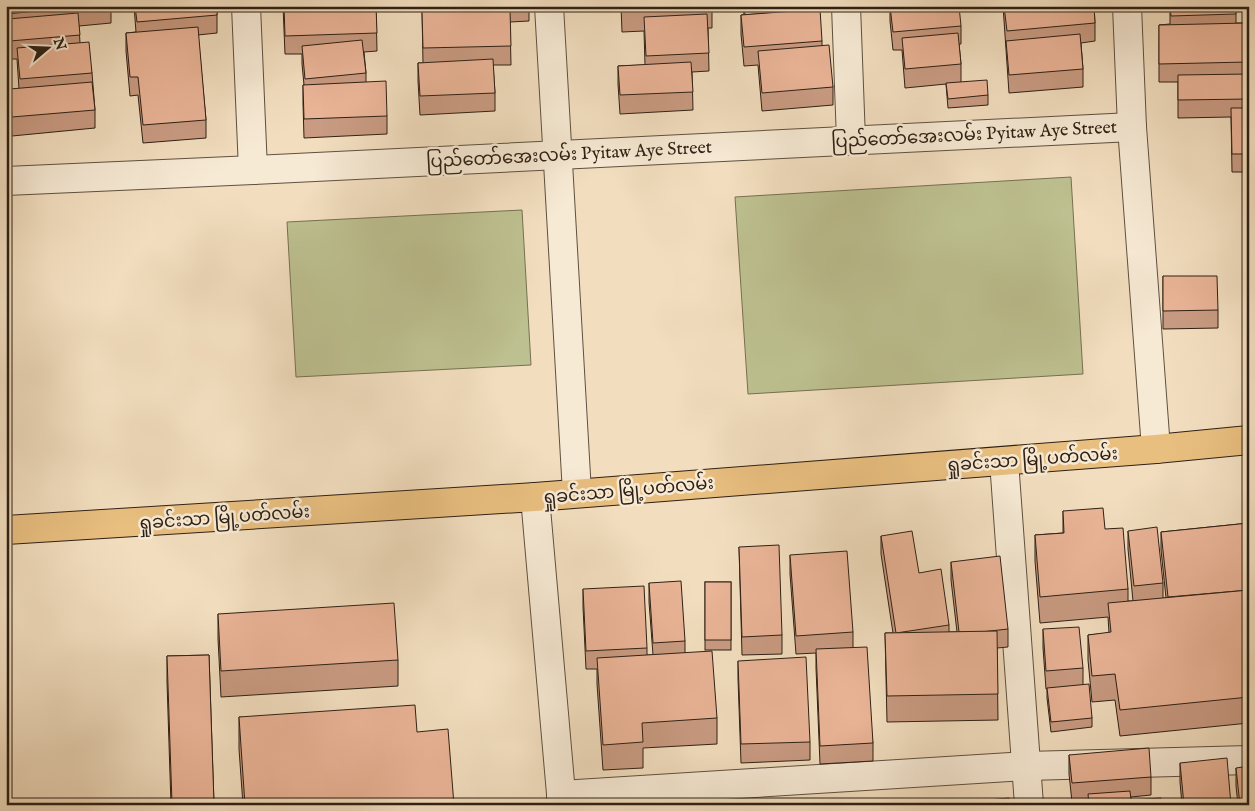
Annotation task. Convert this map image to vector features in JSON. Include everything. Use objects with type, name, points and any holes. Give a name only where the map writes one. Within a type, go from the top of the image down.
[{"type":"main road","name":"ရှုခင်းသာ မြို့ပတ်လမ်း","points":[[6,530],[535,497],[1156,449],[1249,440]]},
{"type":"street","points":[[246,6],[252,170]]},
{"type":"street","points":[[549,6],[577,493]]},
{"type":"street","points":[[846,6],[851,140]]},
{"type":"street","points":[[1127,6],[1132,127],[1156,449]]},
{"type":"street","name":"ပြည်တော်အေးလမ်း Pyitaw Aye Street","points":[[6,181],[1132,127]]},
{"type":"street","points":[[1004,461],[1029,805]]},
{"type":"street","points":[[535,497],[562,800],[1027,766],[1249,760]]},
{"type":"green space","points":[[1071,177],[1083,374],[748,394],[735,197]]},
{"type":"green space","points":[[522,210],[531,365],[296,377],[287,222]]},
{"type":"building","points":[[6,6],[90,6],[6,14]]},
{"type":"building","points":[[135,6],[217,6],[217,15],[137,22]]},
{"type":"building","points":[[284,6],[376,6],[377,33],[285,36]]},
{"type":"building","points":[[744,6],[801,6],[801,10],[745,15]]},
{"type":"building","points":[[890,6],[959,6],[961,26],[893,32]]},
{"type":"building","points":[[1004,6],[1094,6],[1095,23],[1007,31]]},
{"type":"building","points":[[1170,6],[1236,6],[1236,14],[1171,16]]},
{"type":"building","points":[[510,9],[511,46],[423,48],[422,11]]},
{"type":"building","points":[[820,9],[822,41],[744,47],[741,15]]},
{"type":"building","points":[[78,13],[80,35],[10,41],[8,19]]},
{"type":"building","points":[[707,14],[709,53],[646,56],[644,17]]},
{"type":"building","points":[[1247,23],[1248,62],[1159,64],[1159,25]]},
{"type":"building","points":[[198,27],[206,120],[143,125],[138,77],[130,77],[126,33]]},
{"type":"building","points":[[958,33],[961,64],[905,69],[902,38]]},
{"type":"building","points":[[1080,34],[1083,69],[1009,75],[1006,41]]},
{"type":"building","points":[[362,40],[366,73],[305,79],[302,46]]},
{"type":"building","points":[[89,42],[92,73],[20,79],[17,48]]},
{"type":"building","points":[[829,45],[833,87],[762,93],[758,51]]},
{"type":"building","points":[[493,59],[495,93],[420,96],[418,63]]},
{"type":"building","points":[[691,62],[693,92],[620,95],[618,66]]},
{"type":"building","points":[[1249,74],[1249,99],[1178,100],[1178,75]]},
{"type":"building","points":[[987,80],[988,95],[948,99],[946,83]]},
{"type":"building","points":[[386,81],[387,116],[304,119],[303,85]]},
{"type":"building","points":[[92,82],[95,110],[12,117],[10,89]]},
{"type":"building","points":[[1231,108],[1249,108],[1249,154],[1232,154]]},
{"type":"building","points":[[1163,276],[1217,276],[1218,310],[1163,311]]},
{"type":"building","points":[[1103,508],[1105,529],[1123,528],[1128,589],[1040,597],[1035,535],[1064,533],[1063,511]]},
{"type":"building","points":[[1249,523],[1249,590],[1168,597],[1161,532]]},
{"type":"building","points":[[1157,527],[1163,583],[1134,586],[1128,531]]},
{"type":"building","points":[[912,531],[919,573],[941,569],[949,625],[896,633],[881,536]]},
{"type":"building","points":[[779,545],[782,635],[742,637],[739,547]]},
{"type":"building","points":[[847,551],[853,632],[796,636],[790,555]]},
{"type":"building","points":[[1000,556],[1008,629],[959,632],[951,562]]},
{"type":"building","points":[[681,581],[685,641],[653,643],[649,583]]},
{"type":"building","points":[[705,582],[731,582],[731,640],[705,640]]},
{"type":"building","points":[[644,586],[647,648],[586,651],[583,589]]},
{"type":"building","points":[[1249,590],[1249,697],[1120,710],[1115,674],[1092,676],[1088,635],[1111,632],[1108,603]]},
{"type":"building","points":[[394,603],[398,660],[221,671],[218,614]]},
{"type":"building","points":[[1079,627],[1083,668],[1046,671],[1043,629]]},
{"type":"building","points":[[997,631],[998,694],[887,696],[885,633]]},
{"type":"building","points":[[867,647],[873,743],[820,746],[816,649]]},
{"type":"building","points":[[712,651],[717,718],[642,723],[643,742],[603,745],[597,658]]},
{"type":"building","points":[[209,655],[214,803],[172,804],[167,656]]},
{"type":"building","points":[[806,657],[810,742],[741,744],[738,661]]},
{"type":"building","points":[[1089,684],[1092,718],[1051,722],[1047,688]]},
{"type":"building","points":[[415,705],[417,732],[448,729],[454,805],[245,805],[239,717]]},
{"type":"building","points":[[1149,748],[1151,777],[1072,783],[1069,755]]},
{"type":"building","points":[[1227,758],[1231,805],[1184,805],[1180,763]]},
{"type":"building","points":[[1249,766],[1249,805],[1240,805],[1236,768]]},
{"type":"building","points":[[1130,791],[1131,800],[1161,798],[1161,805],[1089,805],[1088,794]]},
{"type":"building","points":[[1009,798],[1010,805],[936,805]]},
{"type":"building","points":[[765,803],[765,805],[743,805]]}]
